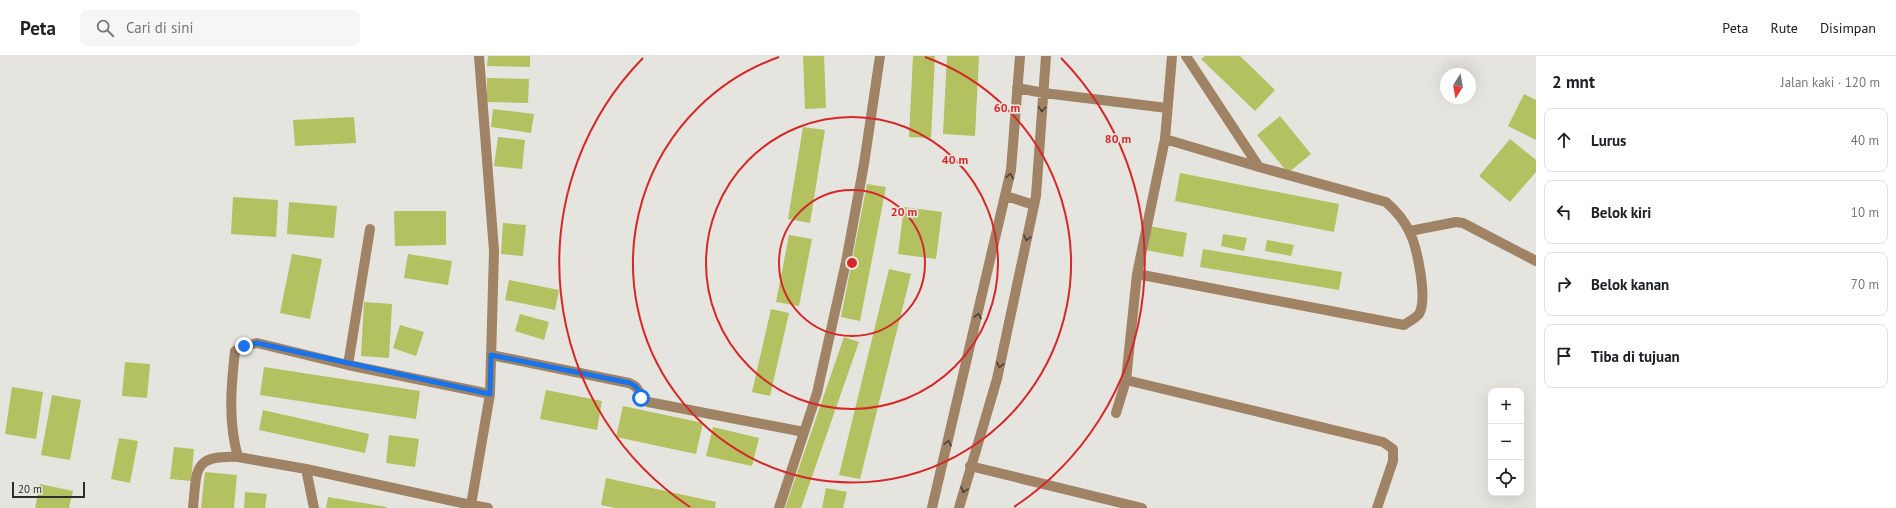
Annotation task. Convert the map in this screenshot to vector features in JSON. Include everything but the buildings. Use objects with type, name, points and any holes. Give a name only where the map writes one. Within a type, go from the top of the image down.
[{"type":"street","points":[[471,505],[490,394],[494,251],[480,56]]},
{"type":"street","points":[[779,508],[817,393],[846,262],[864,164],[880,56]]},
{"type":"street","points":[[932,508],[1006,196],[1011,170],[1020,56]]},
{"type":"street","points":[[959,508],[970,466],[997,379],[1034,205],[1046,56]]},
{"type":"street","points":[[1116,413],[1126,380],[1138,274],[1165,139],[1172,56]]},
{"type":"street","points":[[1186,56],[1259,167]]},
{"type":"street","points":[[1017,88],[1044,93],[1167,108]]},
{"type":"street","points":[[1138,274],[1404,325],[1419,314],[1422,300],[1419,267],[1410,231],[1395,209],[1386,202],[1165,139]]},
{"type":"street","points":[[1006,196],[1034,205]]},
{"type":"street","points":[[1410,231],[1452,223],[1463,223],[1536,260]]},
{"type":"street","points":[[348,365],[370,229]]},
{"type":"street","points":[[238,457],[232,426],[231,394],[235,351],[244,346],[257,343],[348,365],[490,394]]},
{"type":"street","points":[[491,355],[630,383],[639,391],[641,398],[648,402],[804,432]]},
{"type":"street","points":[[1126,380],[1383,442],[1393,449],[1393,461],[1377,508]]},
{"type":"street","points":[[193,508],[195,477],[200,465],[210,458],[238,457],[306,469],[488,508]]},
{"type":"street","points":[[970,466],[1142,508]]},
{"type":"street","points":[[306,469],[314,508]]},
{"type":"route","points":[[244,346],[257,343],[348,365],[490,394],[491,355],[630,383],[639,391],[641,398]]}]
